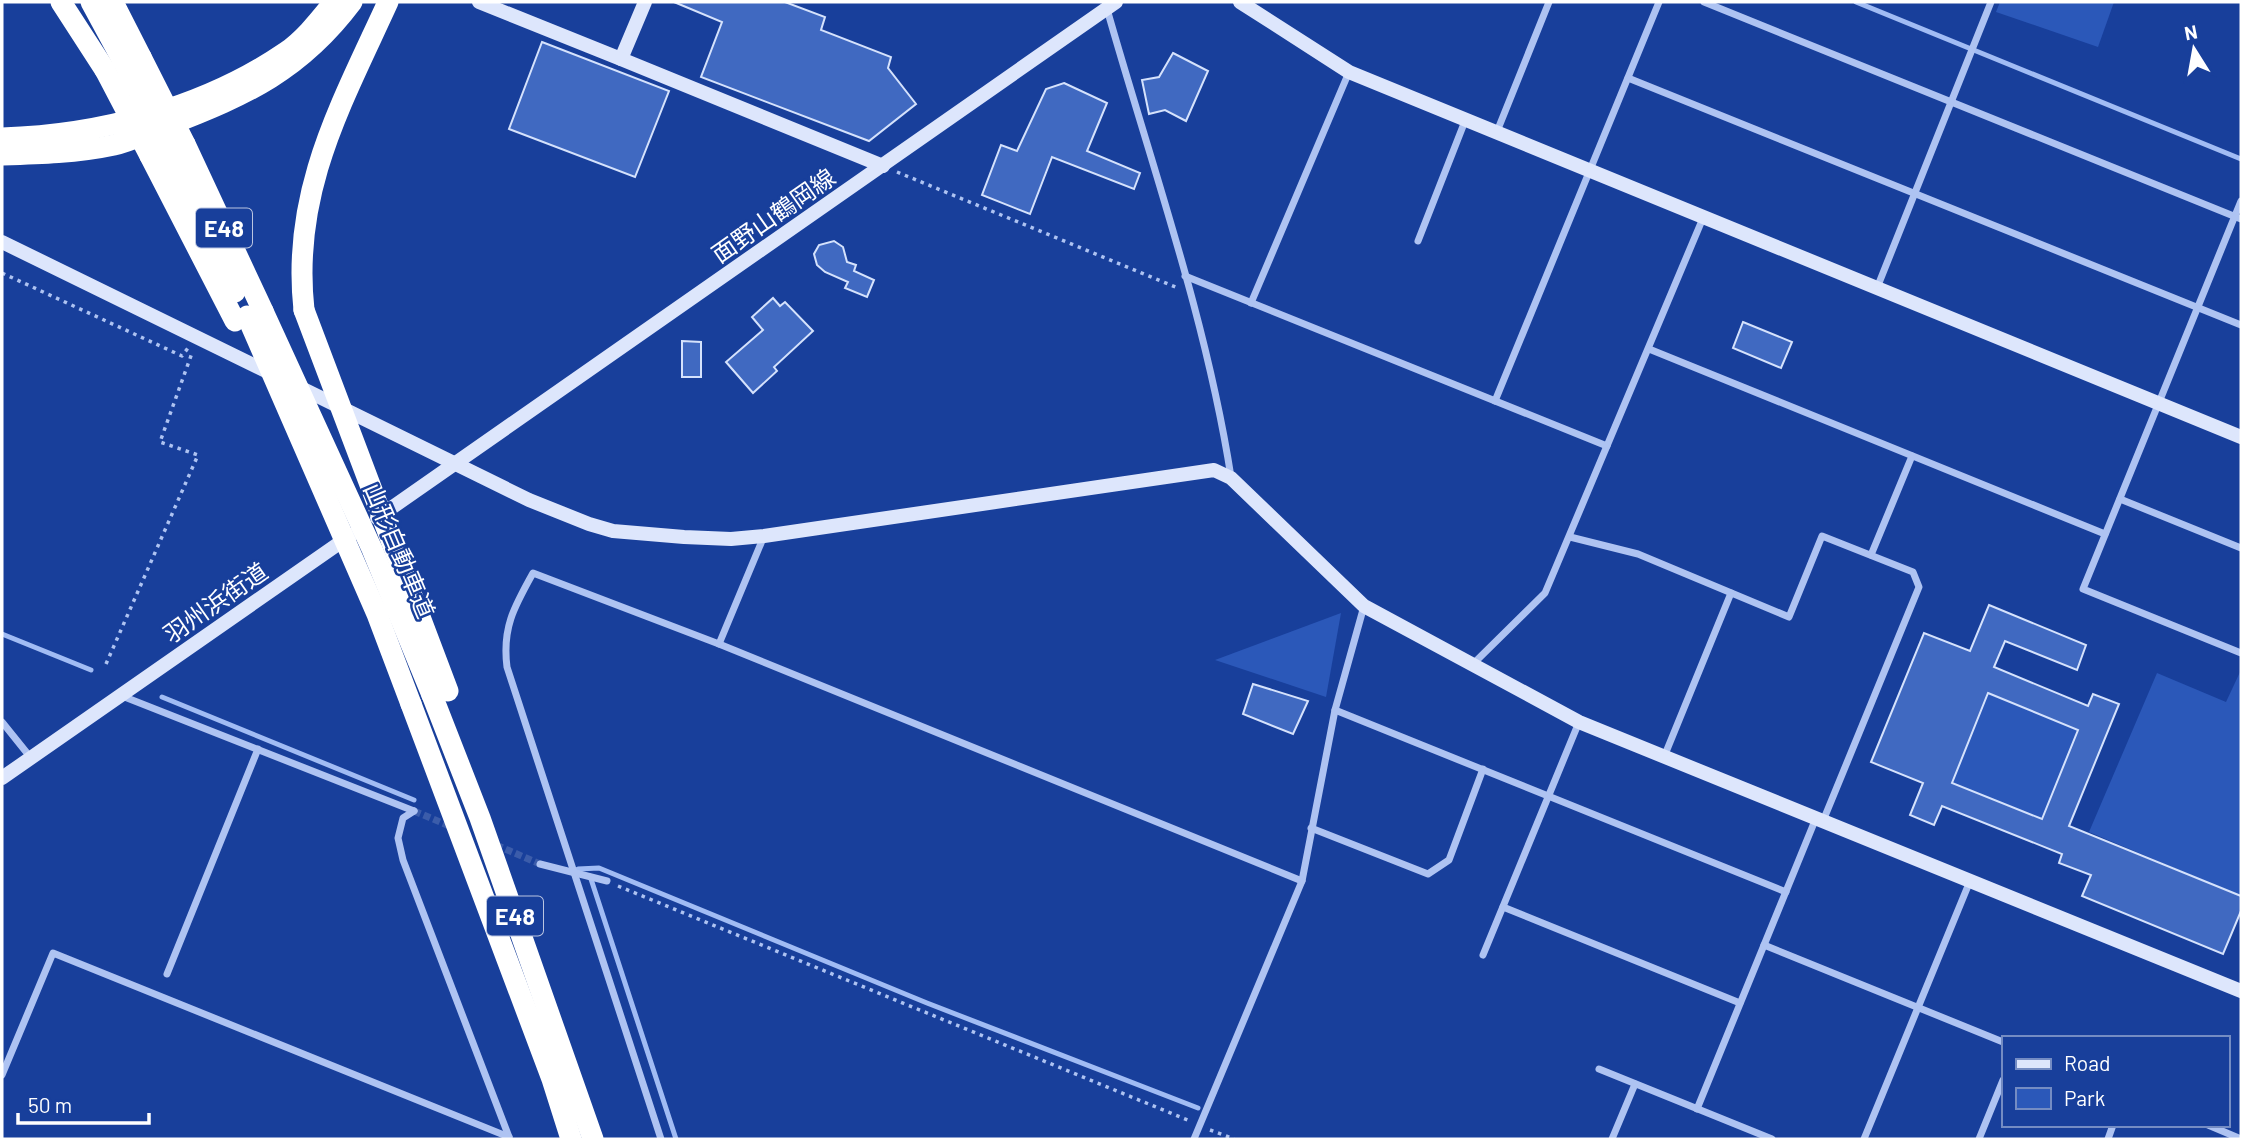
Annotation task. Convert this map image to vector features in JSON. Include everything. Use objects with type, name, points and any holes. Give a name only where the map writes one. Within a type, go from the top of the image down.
[{"type":"highway","points":[[61,2],[123,64],[248,316]]},
{"type":"highway","name":"山形自動車道","points":[[91,2],[168,150],[248,316],[372,549],[440,693]]},
{"type":"highway","name":"山形自動車道","points":[[113,2],[123,64]]},
{"type":"highway","points":[[2,138],[46,136],[108,127],[192,100],[242,78],[288,51],[334,2]]},
{"type":"highway","points":[[2,155],[51,154],[116,145],[204,111],[250,90],[299,61],[328,35],[352,2]]},
{"type":"highway","points":[[388,2],[330,129],[307,199],[300,271],[304,310],[440,693]]},
{"type":"highway","name":"E48","points":[[248,316],[411,704],[547,1066],[571,1139]]},
{"type":"highway","name":"E48","points":[[440,693],[593,1139]]},
{"type":"street","points":[[480,2],[883,166]]},
{"type":"street","points":[[621,59],[645,2]]},
{"type":"street","points":[[1240,2],[1349,72],[2241,437]]},
{"type":"street","points":[[1496,134],[1549,2]]},
{"type":"street","points":[[1495,401],[1658,2]]},
{"type":"street","points":[[1704,2],[2238,217]]},
{"type":"street","points":[[1877,288],[1991,2]]},
{"type":"street","points":[[1111,5],[1221,411],[1231,478]]},
{"type":"street","name":"面野山鶴岡線","points":[[454,463],[1111,5]]},
{"type":"street","points":[[1251,303],[1349,72]]},
{"type":"street","points":[[1628,78],[2241,326]]},
{"type":"street","points":[[1418,241],[1465,121]]},
{"type":"street","points":[[2241,201],[2238,217],[2083,589],[2241,653]]},
{"type":"street","points":[[1471,666],[1545,593],[1703,218]]},
{"type":"street","points":[[2,242],[454,463],[562,514],[614,531],[706,539],[764,536],[1109,487],[1205,469],[1231,478],[1364,606],[1579,722],[2241,990]]},
{"type":"street","points":[[1185,276],[1606,446]]},
{"type":"street","points":[[1649,349],[2105,534]]},
{"type":"street","points":[[1871,555],[1912,456]]},
{"type":"street","name":"羽州浜街道","points":[[2,778],[454,463]]},
{"type":"street","points":[[2120,499],[2241,548]]},
{"type":"street","points":[[719,644],[764,536]]},
{"type":"street","points":[[1570,537],[1638,554],[1704,579],[1789,617],[1822,536],[1913,572],[1919,587],[1786,892],[1697,1109]]},
{"type":"street","points":[[661,1139],[506,667],[504,642],[510,617],[533,573],[719,644],[1302,881]]},
{"type":"street","points":[[1664,757],[1731,593]]},
{"type":"street","points":[[1194,1139],[1302,881],[1335,710],[1364,606]]},
{"type":"street","points":[[121,695],[414,811],[403,818],[398,838],[402,860],[509,1138]]},
{"type":"street","points":[[1335,710],[1786,892]]},
{"type":"street","points":[[2,722],[31,758]]},
{"type":"street","points":[[1483,956],[1579,722]]},
{"type":"street","points":[[167,974],[258,749]]},
{"type":"street","points":[[1311,828],[1428,874],[1449,860],[1483,769]]},
{"type":"street","points":[[540,864],[607,881]]},
{"type":"street","points":[[1864,1139],[1970,881]]},
{"type":"street","points":[[1503,907],[1740,1003]]},
{"type":"street","points":[[1764,945],[2002,1042]]},
{"type":"street","points":[[2,1075],[52,953],[509,1138]]},
{"type":"street","points":[[1599,1069],[1772,1139]]},
{"type":"street","points":[[1979,1139],[2002,1082]]},
{"type":"street","points":[[1612,1139],[1635,1084]]},
{"type":"street","points":[[2213,1127],[2241,1139]]},
{"type":"path","points":[[883,166],[1190,293]]},
{"type":"path","points":[[2,273],[182,356],[197,337]]},
{"type":"path","points":[[106,664],[198,455],[160,442],[197,337]]},
{"type":"path","points":[[607,881],[1234,1139]]},
{"type":"green space","points":[[2000,2],[2114,2],[2098,47],[1996,12]]},
{"type":"green space","points":[[1341,613],[1326,697],[1215,660]]},
{"type":"green space","points":[[2241,670],[2241,896],[2089,832],[2157,673],[2226,702]]},
{"type":"green space","points":[[1988,693],[2078,730],[2042,819],[1952,783]]},
{"type":"building","points":[[674,2],[785,2],[825,17],[821,30],[891,57],[888,68],[916,104],[869,141],[701,77],[722,22]]},
{"type":"building","points":[[542,42],[669,91],[635,177],[509,129]]},
{"type":"building","points":[[1173,53],[1208,71],[1186,121],[1165,110],[1149,114],[1142,80],[1159,77]]},
{"type":"building","points":[[1064,83],[1107,103],[1087,151],[1140,173],[1134,189],[1052,157],[1030,214],[982,195],[1001,145],[1017,151],[1046,89]]},
{"type":"building","points":[[834,241],[843,247],[847,262],[856,265],[854,271],[874,280],[867,297],[845,288],[848,282],[825,272],[817,265],[814,254],[819,245]]},
{"type":"building","points":[[773,298],[780,306],[785,302],[813,331],[774,367],[777,371],[753,393],[726,362],[763,330],[752,317]]},
{"type":"building","points":[[1743,322],[1792,342],[1781,368],[1733,348]]},
{"type":"building","points":[[682,341],[701,342],[701,377],[682,377]]},
{"type":"building","points":[[1989,605],[2086,645],[2077,670],[2005,641],[1994,667],[2088,706],[2093,694],[2119,704],[2069,826],[2241,896],[2241,911],[2223,954],[2082,896],[2091,875],[2059,863],[2062,854],[1942,806],[1934,825],[1910,815],[1923,783],[1871,762],[1924,633],[1970,651]],"holes":[[[1988,693],[2078,730],[2042,819],[1952,783]]]},
{"type":"building","points":[[1253,684],[1308,701],[1293,734],[1243,714]]},
{"type":"waterway","points":[[1856,2],[2241,159]]},
{"type":"waterway","points":[[2,634],[91,670]]},
{"type":"waterway","points":[[162,697],[414,800]]},
{"type":"waterway","points":[[578,869],[599,868],[927,1003],[1198,1108]]},
{"type":"waterway","points":[[590,876],[676,1139]]},
{"type":"tunnel","points":[[414,811],[452,827]]},
{"type":"tunnel","points":[[496,845],[540,864]]}]
